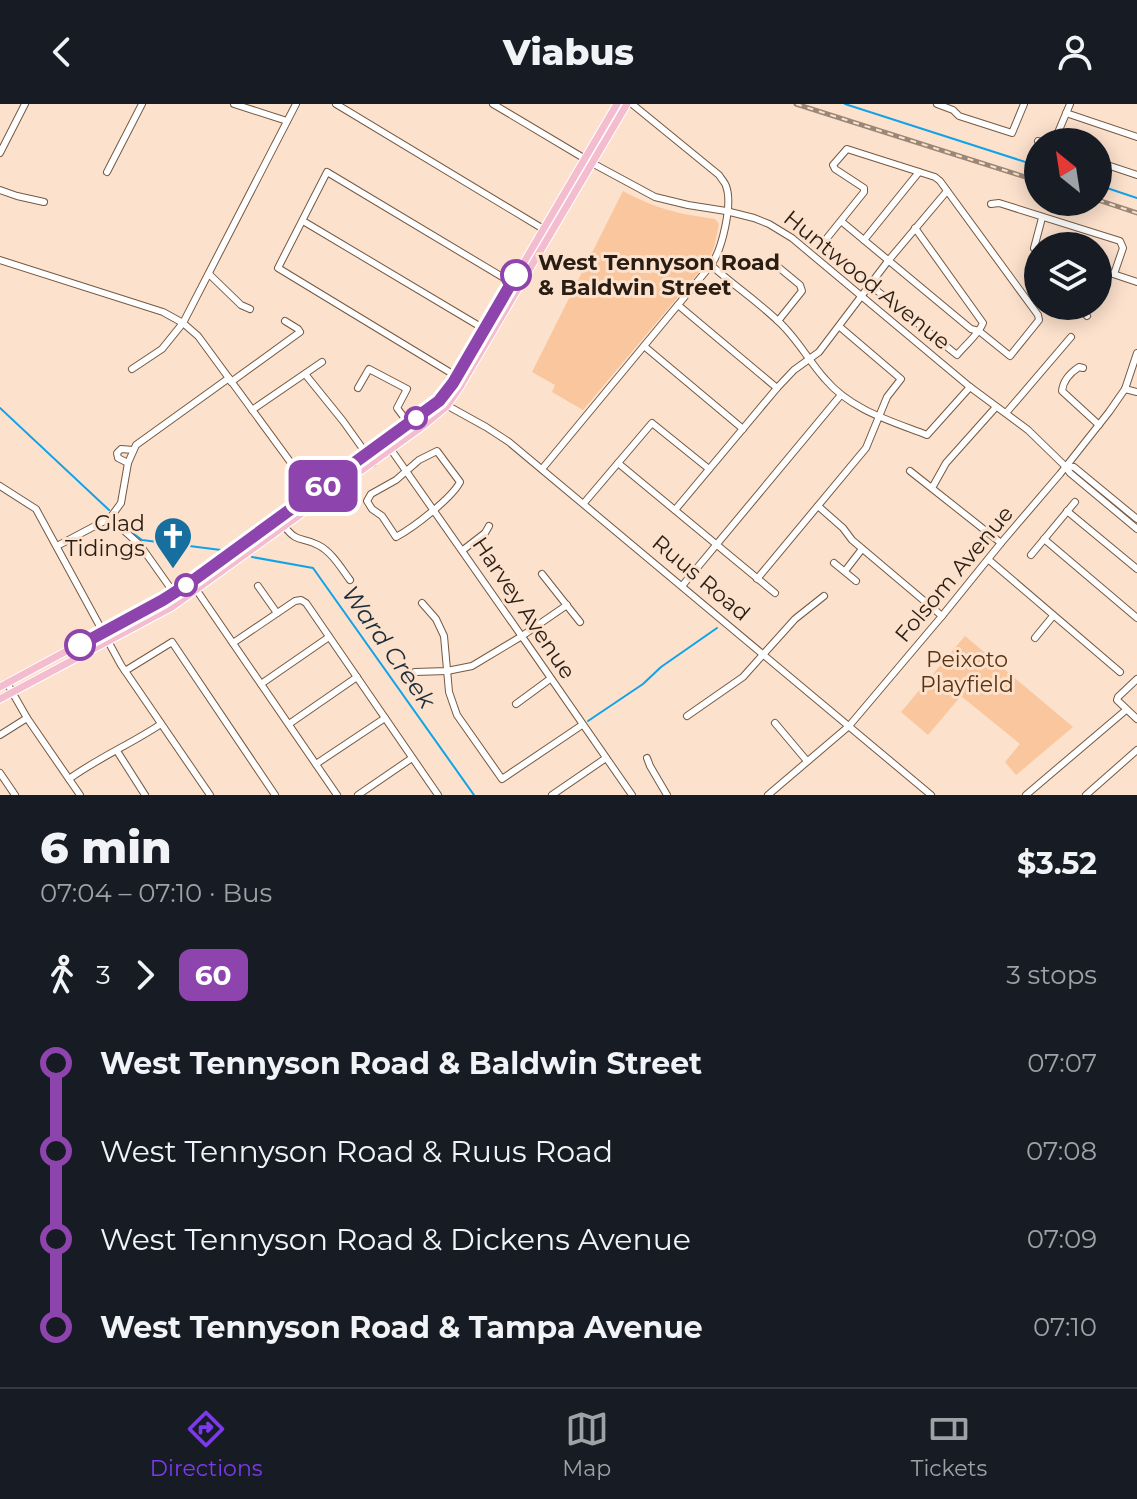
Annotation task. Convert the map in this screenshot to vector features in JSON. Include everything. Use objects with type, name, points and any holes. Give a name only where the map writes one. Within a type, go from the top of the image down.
[{"type":"main road","points":[[4,685],[172,607],[447,406],[617,104]]},
{"type":"main road","points":[[588,160],[630,104]]},
{"type":"main road","points":[[0,699],[191,582],[409,424],[439,401],[488,331]]},
{"type":"street","points":[[0,153],[25,104]]},
{"type":"street","points":[[107,172],[142,104]]},
{"type":"street","points":[[234,104],[287,121]]},
{"type":"street","points":[[132,369],[162,349],[183,323],[296,104]]},
{"type":"street","points":[[336,104],[547,231]]},
{"type":"street","name":"Huntwood Avenue","points":[[493,104],[655,197],[754,218],[782,231],[970,387],[1028,430],[1070,473],[1137,529]]},
{"type":"street","points":[[542,469],[711,265],[719,250],[726,211],[726,185],[719,175],[630,104]]},
{"type":"street","points":[[937,104],[955,107],[959,116],[1012,133],[1024,104]]},
{"type":"street","points":[[1060,128],[1070,104]]},
{"type":"street","points":[[1066,113],[1137,137]]},
{"type":"street","points":[[841,221],[971,329],[979,331],[1010,356],[1039,320],[1038,315],[947,191],[935,177],[847,149],[833,165],[864,188],[864,192],[823,243],[824,246],[957,355],[979,331],[983,323],[915,228]]},
{"type":"street","points":[[1112,167],[1137,175]]},
{"type":"street","points":[[456,376],[278,268],[327,172],[515,285]]},
{"type":"street","points":[[864,240],[919,172]]},
{"type":"street","points":[[0,190],[44,202]]},
{"type":"street","points":[[675,510],[777,388],[794,370],[819,352],[888,261],[947,191]]},
{"type":"street","points":[[991,204],[999,203],[1120,241],[1123,248],[1114,274],[1137,282]]},
{"type":"street","points":[[1039,232],[1042,218]]},
{"type":"street","points":[[303,221],[488,331]]},
{"type":"street","points":[[0,260],[163,312],[183,323],[198,336],[319,501]]},
{"type":"street","points":[[711,265],[778,321],[840,396],[879,417],[927,435],[970,387]]},
{"type":"street","points":[[769,267],[777,266],[800,285],[802,291],[778,321]]},
{"type":"street","points":[[209,274],[241,305],[250,309]]},
{"type":"street","points":[[678,305],[777,388]]},
{"type":"street","points":[[57,546],[110,518],[121,503],[128,463],[136,445],[300,332],[285,321]]},
{"type":"street","points":[[757,579],[866,448],[887,397],[901,379],[840,327]]},
{"type":"street","points":[[1006,413],[1071,337]]},
{"type":"street","points":[[644,346],[743,429]]},
{"type":"street","name":"Folsom Avenue","points":[[768,795],[849,726],[1060,475],[1125,389],[1137,353]]},
{"type":"street","points":[[252,410],[322,362]]},
{"type":"street","points":[[1083,368],[1072,372],[1062,384],[1062,391],[1099,425]]},
{"type":"street","points":[[358,388],[369,369],[407,389],[397,408],[409,424]]},
{"type":"street","points":[[305,374],[373,463]]},
{"type":"street","points":[[1125,389],[1137,392]]},
{"type":"street","points":[[682,586],[840,396]]},
{"type":"street","name":"Ruus Road","points":[[439,401],[509,442],[765,654],[925,793]]},
{"type":"street","points":[[932,488],[946,463],[996,407]]},
{"type":"street","points":[[584,503],[652,423],[709,469]]},
{"type":"street","name":"Harvey Avenue","points":[[385,441],[463,550],[628,794]]},
{"type":"street","points":[[128,463],[118,458],[117,453],[121,449],[133,450]]},
{"type":"street","points":[[437,451],[460,482],[450,495],[396,537],[367,501],[371,494],[406,472],[419,460],[437,451]]},
{"type":"street","points":[[618,463],[775,593]]},
{"type":"street","name":"Huntwood Avenue","points":[[1065,466],[1074,467],[1137,519]]},
{"type":"street","points":[[910,471],[1001,543]]},
{"type":"street","points":[[0,486],[36,509],[125,671],[210,795]]},
{"type":"street","points":[[1031,555],[1075,502]]},
{"type":"street","points":[[818,506],[862,549],[942,616]]},
{"type":"street","points":[[1067,511],[1137,569]]},
{"type":"street","points":[[110,518],[140,545],[174,593]]},
{"type":"street","points":[[284,526],[292,536],[327,551],[350,580]]},
{"type":"street","points":[[463,550],[485,533],[489,526]]},
{"type":"street","points":[[1044,539],[1137,618]]},
{"type":"street","points":[[845,571],[862,549]]},
{"type":"street","points":[[989,560],[1120,672]]},
{"type":"street","points":[[834,563],[856,581]]},
{"type":"street","points":[[542,574],[580,622]]},
{"type":"street","points":[[191,582],[337,795]]},
{"type":"street","points":[[258,586],[277,613]]},
{"type":"street","points":[[687,716],[743,677],[795,619],[824,596]]},
{"type":"street","points":[[233,643],[295,601],[306,603],[438,795]]},
{"type":"street","points":[[422,603],[436,619],[444,636],[449,692],[457,715],[502,779],[582,725]]},
{"type":"street","points":[[415,672],[472,666],[567,605]]},
{"type":"street","points":[[1035,638],[1053,616]]},
{"type":"street","points":[[261,684],[329,637]]},
{"type":"street","points":[[125,671],[172,642],[275,795]]},
{"type":"street","points":[[289,724],[357,677]]},
{"type":"street","points":[[516,704],[550,679]]},
{"type":"street","points":[[1137,679],[1117,700],[1137,719]]},
{"type":"street","points":[[4,685],[12,692],[80,795]]},
{"type":"street","points":[[1026,795],[1126,710]]},
{"type":"street","points":[[0,735],[27,718]]},
{"type":"street","points":[[316,764],[385,718]]},
{"type":"street","points":[[775,723],[807,761]]},
{"type":"street","points":[[69,779],[161,724]]},
{"type":"street","points":[[1086,795],[1137,750]]},
{"type":"street","points":[[117,751],[145,795]]},
{"type":"street","points":[[358,795],[412,758]]},
{"type":"street","points":[[552,795],[606,758]]},
{"type":"street","points":[[647,758],[667,795]]},
{"type":"street","points":[[0,773],[15,795]]},
{"type":"green space","points":[[623,191],[679,213],[715,219],[719,224],[708,261],[583,410],[552,392],[555,385],[532,372]]},
{"type":"green space","name":"Peixoto Playfield","points":[[965,636],[1073,727],[1016,775],[1005,762],[1020,744],[961,696],[928,735],[901,712]]},
{"type":"waterway","points":[[845,104],[1024,162]]},
{"type":"waterway","points":[[1112,190],[1137,198]]},
{"type":"waterway","name":"Ward Creek","points":[[0,408],[109,510]]},
{"type":"waterway","name":"Ward Creek","points":[[118,518],[142,540],[221,550]]},
{"type":"waterway","name":"Ward Creek","points":[[252,557],[313,568],[474,795]]},
{"type":"waterway","points":[[588,721],[717,628]]},
{"type":"railway","points":[[796,104],[1024,177]]},
{"type":"railway","points":[[1112,205],[1137,213]]},
{"type":"bus line","name":"60","points":[[80,645],[191,582],[439,401],[453,383],[516,275]]},
{"type":"place","name":"West Tennyson Road & Baldwin Street","points":[[516,275]]},
{"type":"place","name":"Glad Tidings","points":[[173,570]]}]
